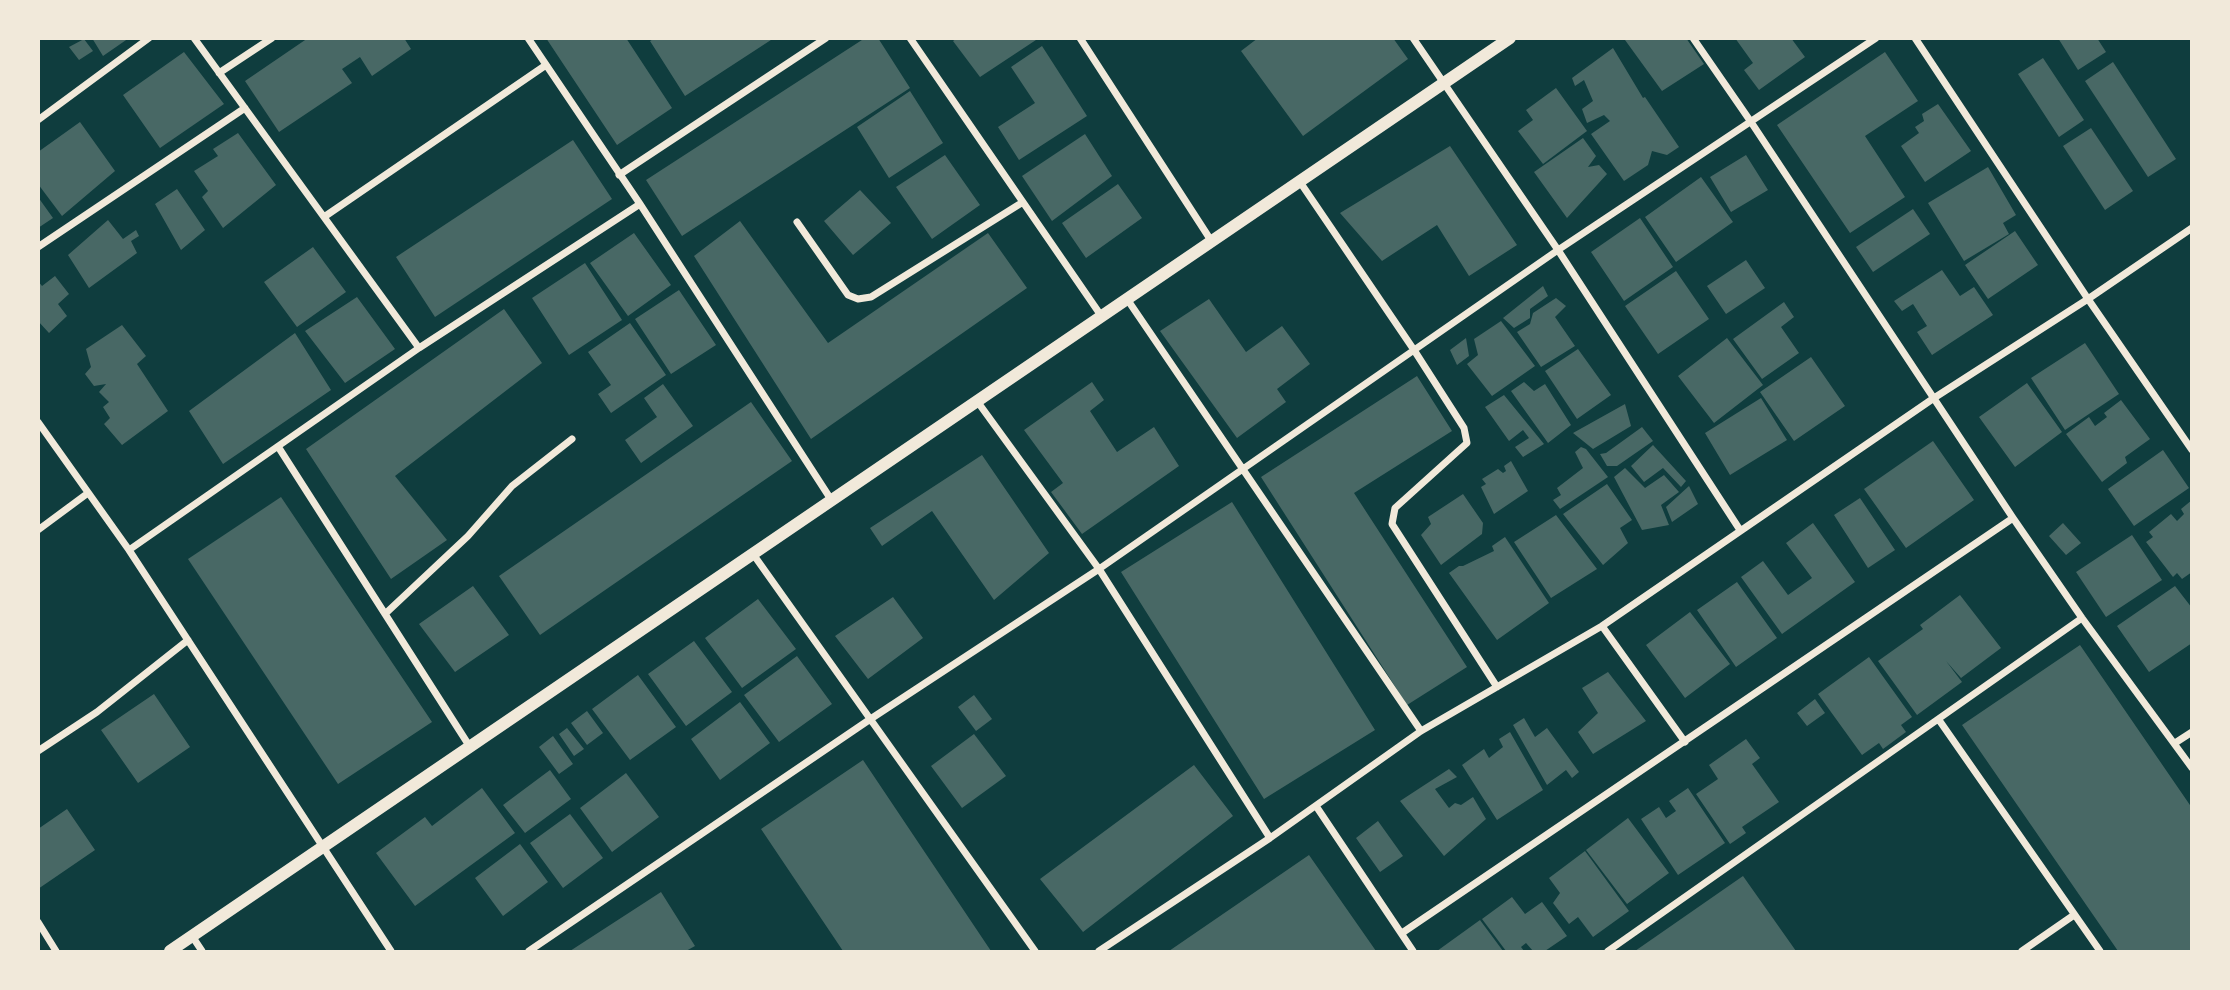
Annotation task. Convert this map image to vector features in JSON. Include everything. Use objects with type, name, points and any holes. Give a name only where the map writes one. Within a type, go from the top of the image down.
[{"type":"street","points":[[38,120],[149,38]]},
{"type":"street","points":[[194,38],[419,348]]},
{"type":"street","points":[[219,73],[272,38]]},
{"type":"street","points":[[528,38],[640,204],[832,501]]},
{"type":"street","points":[[619,175],[826,38]]},
{"type":"street","points":[[909,38],[1102,317]]},
{"type":"street","points":[[1080,38],[1212,242]]},
{"type":"street","points":[[1413,38],[1558,250],[1740,530]]},
{"type":"street","points":[[170,951],[1510,38]]},
{"type":"street","points":[[1693,38],[2082,618],[2192,768]]},
{"type":"street","points":[[528,951],[869,720],[1099,569],[1558,250],[1876,38]]},
{"type":"street","points":[[1914,38],[2192,450]]},
{"type":"street","points":[[324,217],[546,65]]},
{"type":"street","points":[[38,247],[244,108]]},
{"type":"street","points":[[1300,182],[1464,428],[1467,443],[1395,508],[1392,524],[1497,687]]},
{"type":"street","points":[[797,222],[848,295],[858,299],[871,297],[1023,202]]},
{"type":"street","points":[[129,550],[419,348],[640,204]]},
{"type":"street","points":[[1099,951],[1270,838],[1421,731],[1602,626],[1934,398],[2192,228]]},
{"type":"street","points":[[1127,299],[1421,731]]},
{"type":"street","points":[[977,401],[1099,569],[1270,838]]},
{"type":"street","points":[[38,422],[129,550],[391,951]]},
{"type":"street","points":[[385,614],[468,536],[512,486],[572,439]]},
{"type":"street","points":[[279,448],[470,747]]},
{"type":"street","points":[[38,530],[88,493]]},
{"type":"street","points":[[1402,933],[2013,517]]},
{"type":"street","points":[[753,554],[1035,951]]},
{"type":"street","points":[[1608,951],[1620,948],[2082,618]]},
{"type":"street","points":[[1602,626],[1685,741]]},
{"type":"street","points":[[38,751],[97,712],[188,640]]},
{"type":"street","points":[[1939,720],[2100,951]]},
{"type":"street","points":[[2175,743],[2192,732]]},
{"type":"street","points":[[1316,806],[1413,951]]},
{"type":"street","points":[[2022,951],[2074,915]]},
{"type":"street","points":[[38,922],[56,951]]},
{"type":"street","points":[[192,936],[202,951]]},
{"type":"building","points":[[92,38],[129,38],[103,56]]},
{"type":"building","points":[[308,38],[404,38],[411,49],[372,76],[360,57],[342,69],[352,83],[279,132],[245,81]]},
{"type":"building","points":[[546,38],[626,38],[672,108],[617,145]]},
{"type":"building","points":[[655,38],[774,38],[685,96],[650,41]]},
{"type":"building","points":[[865,38],[878,38],[910,88],[682,236],[646,180]]},
{"type":"building","points":[[957,38],[1039,38],[980,77],[953,41]]},
{"type":"building","points":[[1258,38],[1393,38],[1408,59],[1303,136],[1241,51]]},
{"type":"building","points":[[1686,38],[1704,64],[1662,91],[1625,40]]},
{"type":"building","points":[[1735,38],[1791,38],[1805,57],[1759,90],[1744,70],[1753,63]]},
{"type":"building","points":[[2058,38],[2097,38],[2106,52],[2078,70]]},
{"type":"building","points":[[84,39],[93,51],[79,60],[69,47]]},
{"type":"building","points":[[1042,46],[1087,116],[1019,160],[998,127],[1035,103],[1011,67]]},
{"type":"building","points":[[1613,48],[1643,98],[1645,97],[1679,147],[1667,155],[1652,151],[1648,165],[1624,181],[1591,134],[1610,121],[1604,115],[1587,123],[1582,109],[1593,101],[1584,80],[1575,86],[1572,78]]},
{"type":"building","points":[[184,52],[224,104],[160,148],[123,95]]},
{"type":"building","points":[[1885,52],[1918,101],[1865,136],[1905,197],[1850,233],[1777,125]]},
{"type":"building","points":[[2043,58],[2084,120],[2059,137],[2018,74]]},
{"type":"building","points":[[2113,62],[2176,159],[2148,177],[2085,81]]},
{"type":"building","points":[[1556,88],[1587,131],[1543,164],[1518,131],[1533,120],[1526,110]]},
{"type":"building","points":[[910,91],[943,143],[889,178],[857,127]]},
{"type":"building","points":[[1938,104],[1971,151],[1925,182],[1901,146],[1919,133],[1915,127],[1924,121],[1922,114]]},
{"type":"building","points":[[80,122],[115,171],[62,216],[38,184],[38,152]]},
{"type":"building","points":[[2091,128],[2133,191],[2105,210],[2063,146]]},
{"type":"building","points":[[238,133],[276,185],[223,228],[202,197],[208,191],[194,171],[218,156],[213,149]]},
{"type":"building","points":[[1085,134],[1112,176],[1052,221],[1022,176]]},
{"type":"building","points":[[1583,138],[1596,156],[1588,167],[1599,165],[1607,174],[1567,218],[1534,172]]},
{"type":"building","points":[[573,140],[612,199],[435,317],[396,257]]},
{"type":"building","points":[[1450,146],[1517,245],[1469,276],[1437,225],[1382,261],[1340,213]]},
{"type":"building","points":[[945,155],[980,205],[932,239],[896,187]]},
{"type":"building","points":[[1746,155],[1768,190],[1731,212],[1710,177]]},
{"type":"building","points":[[1988,167],[2016,215],[2003,223],[2009,234],[1964,261],[1928,203]]},
{"type":"building","points":[[1701,177],[1733,222],[1676,262],[1645,217]]},
{"type":"building","points":[[1118,184],[1142,218],[1086,258],[1062,223]]},
{"type":"building","points":[[177,189],[205,230],[181,250],[155,204]]},
{"type":"building","points":[[860,190],[891,223],[853,255],[824,221]]},
{"type":"building","points":[[38,197],[53,218],[38,228]]},
{"type":"building","points":[[1913,209],[1930,234],[1873,272],[1856,247]]},
{"type":"building","points":[[1640,218],[1673,267],[1624,301],[1591,252]]},
{"type":"building","points":[[108,220],[123,239],[136,230],[139,236],[131,241],[137,253],[89,288],[68,255]]},
{"type":"building","points":[[740,221],[828,343],[988,233],[1027,288],[811,439],[694,256]]},
{"type":"building","points":[[2015,231],[2038,265],[1988,299],[1965,265]]},
{"type":"building","points":[[634,233],[671,285],[628,316],[590,263]]},
{"type":"building","points":[[313,247],[346,292],[297,327],[264,282]]},
{"type":"building","points":[[1746,260],[1765,288],[1726,314],[1707,286]]},
{"type":"building","points":[[585,263],[622,320],[569,355],[532,298]]},
{"type":"building","points":[[1942,270],[1960,296],[1974,287],[1993,315],[1932,355],[1917,332],[1927,326],[1913,304],[1902,311],[1894,301]]},
{"type":"building","points":[[1676,271],[1709,319],[1658,354],[1625,306]]},
{"type":"building","points":[[55,276],[69,294],[58,304],[67,316],[49,333],[38,321],[38,281],[42,286]]},
{"type":"building","points":[[1543,286],[1548,296],[1530,309],[1530,318],[1514,328],[1503,318]]},
{"type":"building","points":[[679,290],[716,345],[671,374],[635,319]]},
{"type":"building","points":[[357,297],[395,349],[345,383],[305,331]]},
{"type":"building","points":[[1556,298],[1566,306],[1555,317],[1575,346],[1541,367],[1517,332],[1530,324],[1533,313]]},
{"type":"building","points":[[1209,299],[1246,352],[1282,326],[1310,364],[1277,389],[1286,402],[1237,438],[1160,331]]},
{"type":"building","points":[[1784,302],[1794,317],[1781,327],[1799,353],[1762,379],[1733,339]]},
{"type":"building","points":[[504,309],[542,363],[395,476],[447,540],[391,579],[306,449]]},
{"type":"building","points":[[1501,321],[1535,366],[1492,396],[1467,364],[1478,355],[1474,339]]},
{"type":"building","points":[[630,323],[666,375],[611,413],[598,394],[611,385],[588,352]]},
{"type":"building","points":[[122,325],[146,356],[137,364],[168,411],[122,445],[104,424],[110,418],[103,407],[109,402],[99,392],[106,384],[94,386],[85,374],[91,367],[86,349]]},
{"type":"building","points":[[295,333],[331,390],[223,464],[189,411]]},
{"type":"building","points":[[1466,338],[1469,356],[1457,365],[1450,350]]},
{"type":"building","points":[[1727,338],[1763,385],[1714,423],[1678,376]]},
{"type":"building","points":[[2085,343],[2119,394],[2065,430],[2031,378]]},
{"type":"building","points":[[1578,349],[1611,395],[1577,419],[1545,371]]},
{"type":"building","points":[[1811,357],[1845,406],[1794,441],[1760,392]]},
{"type":"building","points":[[1417,376],[1452,431],[1354,493],[1467,667],[1407,705],[1261,477]]},
{"type":"building","points":[[1092,382],[1104,400],[1090,411],[1117,452],[1154,427],[1179,466],[1082,534],[1051,492],[1063,483],[1024,430]]},
{"type":"building","points":[[1524,382],[1534,391],[1545,384],[1571,425],[1548,443],[1511,391]]},
{"type":"building","points":[[2027,383],[2062,432],[2015,467],[1979,417]]},
{"type":"building","points":[[663,384],[693,426],[641,463],[625,440],[657,417],[644,398]]},
{"type":"building","points":[[1504,395],[1544,444],[1523,457],[1515,447],[1529,438],[1523,430],[1509,441],[1485,407]]},
{"type":"building","points":[[1761,398],[1787,440],[1730,475],[1705,433]]},
{"type":"building","points":[[2121,400],[2150,439],[2125,457],[2127,463],[2102,482],[2066,434],[2089,417],[2095,426],[2107,417],[2104,413]]},
{"type":"building","points":[[751,402],[792,461],[540,635],[499,576]]},
{"type":"building","points":[[1625,404],[1631,426],[1593,449],[1573,433]]},
{"type":"building","points":[[1642,427],[1653,441],[1617,466],[1607,466],[1600,454],[1606,453]]},
{"type":"building","points":[[1933,441],[1974,500],[1906,548],[1864,489]]},
{"type":"building","points":[[1653,445],[1686,481],[1681,487],[1663,468],[1644,482],[1631,466]]},
{"type":"building","points":[[1581,447],[1586,449],[1608,477],[1560,509],[1553,500],[1561,495],[1557,488],[1583,468],[1575,452]]},
{"type":"building","points":[[2163,450],[2189,488],[2134,526],[2108,489]]},
{"type":"building","points":[[982,455],[1049,553],[994,600],[932,511],[882,546],[870,528]]},
{"type":"building","points":[[1511,461],[1528,491],[1494,514],[1481,487],[1486,484],[1482,479],[1498,469],[1503,473],[1506,471],[1504,466]]},
{"type":"building","points":[[1625,468],[1645,488],[1664,475],[1679,492],[1661,505],[1669,525],[1642,530],[1614,477]]},
{"type":"building","points":[[1607,484],[1632,520],[1620,528],[1628,543],[1603,565],[1563,514]]},
{"type":"building","points":[[1689,486],[1698,504],[1672,522],[1666,507]]},
{"type":"building","points":[[1463,494],[1483,523],[1482,534],[1441,565],[1421,535],[1431,524],[1428,517]]},
{"type":"building","points":[[281,497],[432,722],[338,784],[188,559]]},
{"type":"building","points":[[1860,498],[1895,550],[1868,568],[1834,515]]},
{"type":"building","points":[[2192,500],[2192,572],[2182,579],[2177,573],[2173,577],[2146,542],[2153,537],[2149,532],[2171,514],[2177,521],[2184,514],[2181,509]]},
{"type":"building","points":[[1232,502],[1375,730],[1264,799],[1121,572]]},
{"type":"building","points":[[1556,515],[1597,569],[1551,598],[1514,542]]},
{"type":"building","points":[[1813,523],[1855,582],[1782,634],[1741,577],[1763,561],[1788,595],[1812,578],[1786,543]]},
{"type":"building","points":[[2063,523],[2081,543],[2066,555],[2049,536]]},
{"type":"building","points":[[2132,535],[2162,580],[2106,617],[2076,572]]},
{"type":"building","points":[[1505,537],[1549,603],[1497,640],[1449,573],[1494,551],[1492,546]]},
{"type":"building","points":[[1737,582],[1777,638],[1736,667],[1697,610]]},
{"type":"building","points":[[473,586],[509,635],[455,672],[419,624]]},
{"type":"building","points":[[2175,586],[2192,608],[2192,643],[2149,672],[2117,626]]},
{"type":"building","points":[[1960,595],[2001,648],[1961,678],[1946,661],[1962,682],[1917,715],[1878,661],[1923,629],[1920,625]]},
{"type":"building","points":[[893,597],[923,638],[868,679],[835,636]]},
{"type":"building","points":[[758,599],[796,649],[742,688],[705,638]]},
{"type":"building","points":[[1690,612],[1730,664],[1685,698],[1646,645]]},
{"type":"building","points":[[694,641],[732,692],[686,726],[648,674]]},
{"type":"building","points":[[2080,645],[2192,808],[2192,951],[2118,951],[1962,725]]},
{"type":"building","points":[[797,656],[832,704],[779,742],[744,695]]},
{"type":"building","points":[[1869,657],[1912,717],[1901,725],[1906,732],[1883,749],[1879,743],[1862,755],[1818,694]]},
{"type":"building","points":[[1608,672],[1646,721],[1593,754],[1578,732],[1598,713],[1582,688]]},
{"type":"building","points":[[638,675],[676,727],[630,760],[592,709]]},
{"type":"building","points":[[154,694],[190,747],[138,783],[101,730]]},
{"type":"building","points":[[974,695],[992,719],[976,731],[958,707]]},
{"type":"building","points":[[1815,699],[1825,713],[1807,726],[1797,713]]},
{"type":"building","points":[[740,702],[770,743],[720,780],[691,739]]},
{"type":"building","points":[[587,711],[603,733],[587,745],[571,723]]},
{"type":"building","points":[[1524,718],[1535,737],[1547,728],[1579,772],[1572,778],[1566,770],[1547,785],[1513,725]]},
{"type":"building","points":[[567,728],[584,749],[574,756],[559,734]]},
{"type":"building","points":[[1510,732],[1543,790],[1497,820],[1462,765],[1484,749],[1489,758],[1503,747],[1499,739]]},
{"type":"building","points":[[974,734],[1006,776],[962,808],[931,766]]},
{"type":"building","points":[[553,736],[573,764],[559,774],[539,747]]},
{"type":"building","points":[[1746,739],[1760,758],[1752,764],[1779,802],[1742,827],[1746,833],[1730,844],[1696,794],[1718,779],[1709,765]]},
{"type":"building","points":[[863,760],[991,951],[843,951],[761,829]]},
{"type":"building","points":[[1194,765],[1233,816],[1083,932],[1040,879]]},
{"type":"building","points":[[1449,769],[1457,777],[1435,789],[1449,808],[1455,803],[1461,805],[1473,797],[1486,819],[1444,856],[1400,801]]},
{"type":"building","points":[[550,770],[571,799],[525,833],[503,805]]},
{"type":"building","points":[[626,773],[659,817],[612,852],[580,808]]},
{"type":"building","points":[[482,788],[515,833],[415,906],[376,853],[425,817],[432,826]]},
{"type":"building","points":[[1688,788],[1725,843],[1678,875],[1641,819],[1659,807],[1666,818],[1676,811],[1669,801]]},
{"type":"building","points":[[67,809],[95,850],[38,889],[38,829]]},
{"type":"building","points":[[570,814],[603,858],[563,888],[530,843]]},
{"type":"building","points":[[1628,818],[1669,873],[1627,904],[1586,850]]},
{"type":"building","points":[[1378,821],[1403,856],[1380,872],[1356,838]]},
{"type":"building","points":[[520,844],[548,882],[503,916],[475,878]]},
{"type":"building","points":[[1585,851],[1629,911],[1593,937],[1578,917],[1569,924],[1553,903],[1560,893],[1549,878]]},
{"type":"building","points":[[1309,855],[1376,951],[1169,951]]},
{"type":"building","points":[[1743,876],[1796,951],[1635,951]]},
{"type":"building","points":[[661,892],[695,946],[686,951],[570,951]]},
{"type":"building","points":[[1512,897],[1525,914],[1542,902],[1567,936],[1545,951],[1533,951],[1526,943],[1521,947],[1524,951],[1506,951],[1482,919]]},
{"type":"building","points":[[1480,920],[1503,951],[1437,951]]}]
